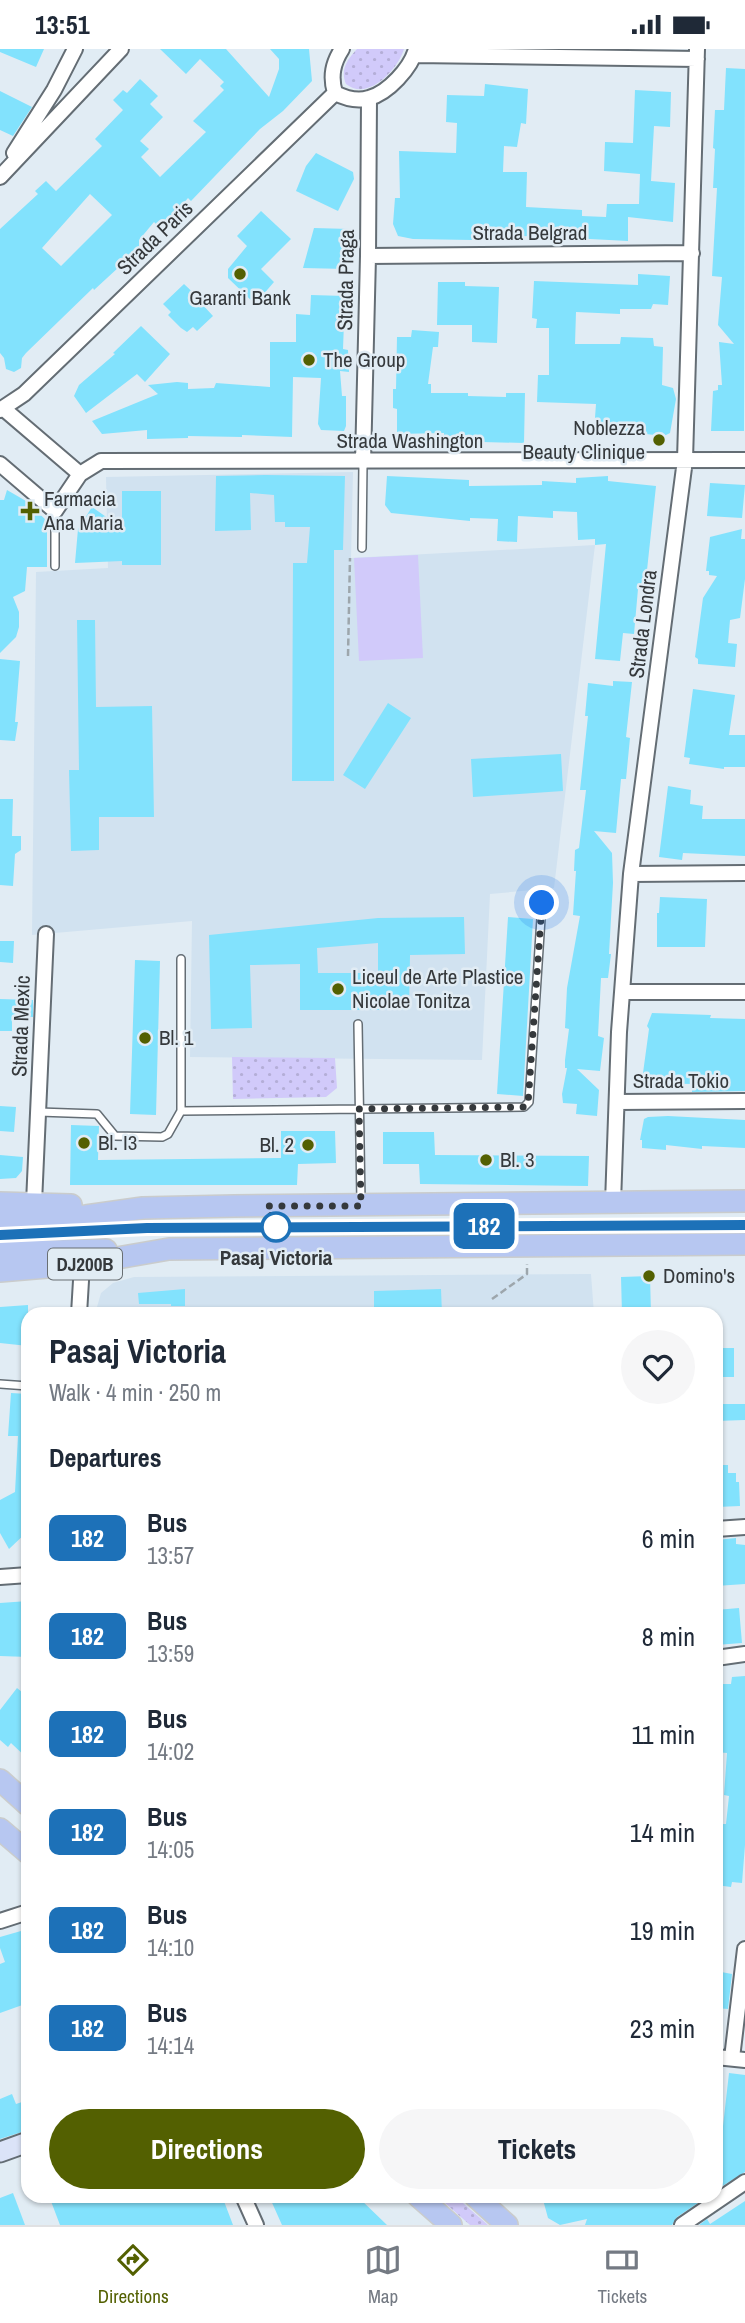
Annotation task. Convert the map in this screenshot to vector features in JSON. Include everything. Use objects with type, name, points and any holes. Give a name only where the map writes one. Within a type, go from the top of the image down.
[{"type":"main road","name":"DJ200B","points":[[0,1203],[34,1211],[145,1218],[361,1206],[745,1201]]},
{"type":"main road","points":[[0,1219],[34,1211]]},
{"type":"main road","name":"DJ200B","points":[[0,1271],[82,1264],[169,1249],[745,1244]]},
{"type":"main road","points":[[0,1252],[169,1249]]},
{"type":"main road","points":[[0,1780],[21,1799]]},
{"type":"main road","points":[[0,1829],[21,1847]]},
{"type":"main road","points":[[426,2203],[451,2225]]},
{"type":"street","points":[[0,176],[54,90],[75,49]]},
{"type":"street","points":[[0,176],[121,49]]},
{"type":"street","points":[[342,49],[335,61],[333,72],[335,93],[348,99],[369,99],[383,91],[404,70],[415,52],[697,54]]},
{"type":"street","name":"Strada Londra","points":[[613,1203],[622,992],[631,874],[685,460],[697,54]]},
{"type":"street","name":"Strada Paris","points":[[2,409],[24,394],[335,93]]},
{"type":"street","name":"Strada Praga","points":[[363,462],[369,99]]},
{"type":"street","name":"Strada Belgrad","points":[[368,255],[692,253]]},
{"type":"street","points":[[0,464],[55,511],[79,474],[2,409]]},
{"type":"street","name":"Strada Washington","points":[[79,474],[101,461],[745,460]]},
{"type":"street","points":[[631,874],[745,873]]},
{"type":"street","name":"Strada Mexic","points":[[34,1211],[46,934]]},
{"type":"street","points":[[622,992],[745,992]]},
{"type":"street","name":"Strada Tokio","points":[[617,1102],[745,1101]]},
{"type":"street","points":[[79,1307],[82,1264]]},
{"type":"street","points":[[723,1529],[745,1527]]},
{"type":"street","points":[[0,1577],[21,1576]]},
{"type":"street","points":[[723,1657],[745,1654]]},
{"type":"street","points":[[0,1921],[21,1914]]},
{"type":"street","points":[[738,2059],[745,1949]]},
{"type":"street","points":[[0,2152],[21,2144]]},
{"type":"street","points":[[723,2197],[745,2182]]},
{"type":"street","points":[[246,2203],[256,2225]]},
{"type":"street","points":[[682,2225],[714,2203]]},
{"type":"lane","points":[[362,548],[363,462]]},
{"type":"lane","points":[[55,511],[55,566]]},
{"type":"lane","points":[[181,1111],[524,1107],[528,1104],[542,903]]},
{"type":"lane","points":[[39,1112],[97,1114],[115,1136],[162,1137],[168,1134],[181,1111],[181,959]]},
{"type":"lane","points":[[358,1024],[361,1206]]},
{"type":"lane","points":[[0,1235],[145,1218],[745,1225]]},
{"type":"lane","points":[[0,1384],[21,1386]]},
{"type":"path","points":[[348,656],[350,558]]},
{"type":"path","points":[[492,1299],[527,1274]]},
{"type":"shaded area","points":[[357,49],[404,49],[389,74],[364,89],[346,84],[344,79],[346,65]]},
{"type":"shaded area","points":[[353,472],[351,558],[595,545],[554,888],[490,894],[482,1060],[190,1057],[192,921],[32,935],[36,572],[108,568],[106,477]]},
{"type":"shaded area","points":[[418,555],[423,658],[359,661],[354,558]]},
{"type":"shaded area","points":[[232,1057],[335,1058],[337,1088],[326,1097],[233,1099]]},
{"type":"shaded area","points":[[591,1274],[593,1307],[97,1307],[101,1293],[113,1283],[134,1277]]},
{"type":"shaded area","points":[[445,2203],[463,2203],[488,2225],[470,2225]]},
{"type":"building","points":[[0,49],[44,49],[36,67],[0,52]]},
{"type":"building","points":[[160,49],[226,49],[269,97],[279,69],[279,59],[270,49],[309,49],[312,81],[283,111],[260,129],[191,201],[188,198],[168,221],[159,227],[154,222],[139,240],[139,246],[132,255],[94,290],[93,288],[26,353],[22,358],[21,368],[14,372],[6,369],[0,353],[0,229],[38,194],[35,191],[46,181],[56,191],[102,146],[95,139],[123,110],[113,100],[123,90],[127,93],[140,79],[158,96],[150,104],[163,117],[140,141],[149,149],[141,157],[160,177],[206,132],[193,121],[224,90],[220,86],[224,82],[200,59],[186,74]],"holes":[[[90,194],[112,215],[61,266],[42,248]]]},
{"type":"building","points":[[726,68],[745,69],[744,431],[711,431],[713,391],[718,390],[718,385],[722,385],[719,342],[734,344],[718,325],[722,277],[712,276],[717,188],[713,188],[715,110],[724,110]]},
{"type":"building","points":[[485,84],[528,89],[526,124],[521,123],[517,147],[504,146],[503,172],[527,172],[526,207],[582,210],[582,216],[606,217],[607,204],[639,204],[640,174],[604,171],[605,142],[633,143],[635,90],[671,92],[670,127],[654,126],[651,181],[675,183],[673,222],[628,217],[628,241],[533,236],[472,237],[472,240],[413,239],[398,236],[393,224],[395,198],[400,198],[399,151],[456,153],[457,123],[446,122],[447,95],[484,96]]},
{"type":"building","points":[[0,91],[32,107],[13,136],[0,130]]},
{"type":"building","points":[[316,153],[353,172],[354,179],[338,211],[296,191],[306,166]]},
{"type":"building","points":[[261,211],[291,239],[261,269],[274,282],[255,304],[228,278],[228,269],[247,246],[237,236]]},
{"type":"building","points":[[314,228],[350,229],[347,269],[303,268]]},
{"type":"building","points":[[638,274],[670,276],[668,305],[653,304],[651,309],[620,309],[620,314],[576,312],[575,344],[620,344],[621,337],[653,338],[654,346],[663,347],[662,385],[673,388],[676,399],[670,433],[664,436],[628,432],[628,435],[604,435],[605,432],[594,431],[596,404],[537,402],[538,375],[549,375],[549,328],[536,328],[537,319],[532,318],[534,281],[638,285]]},
{"type":"building","points":[[438,282],[465,282],[465,286],[499,287],[497,343],[472,342],[472,325],[437,325]]},
{"type":"building","points":[[184,284],[213,316],[197,331],[193,327],[187,332],[181,328],[168,315],[171,312],[163,304]]},
{"type":"building","points":[[311,295],[345,296],[343,349],[348,350],[349,372],[340,371],[342,396],[346,396],[344,431],[321,430],[318,424],[321,378],[293,377],[292,437],[242,435],[147,439],[147,430],[102,434],[92,421],[158,394],[148,385],[177,382],[188,383],[188,389],[214,388],[216,383],[270,387],[270,342],[296,342],[296,314],[310,315]]},
{"type":"building","points":[[141,326],[170,354],[145,382],[137,374],[86,413],[74,396],[79,385],[115,354],[113,353]]},
{"type":"building","points":[[412,330],[439,332],[438,347],[433,347],[428,384],[431,384],[431,393],[506,397],[506,393],[525,393],[524,443],[482,442],[482,436],[444,436],[444,433],[397,434],[397,409],[393,408],[393,389],[396,389],[397,337],[411,337]]},
{"type":"building","points":[[216,476],[345,476],[343,550],[334,550],[334,781],[292,781],[293,563],[307,563],[310,527],[285,527],[285,522],[275,522],[274,495],[250,493],[251,530],[215,531]]},
{"type":"building","points":[[387,476],[469,480],[469,486],[542,485],[542,481],[576,483],[576,478],[608,476],[608,481],[656,486],[645,589],[638,589],[634,634],[623,633],[620,661],[595,659],[606,544],[595,545],[595,539],[578,540],[577,512],[553,511],[553,518],[518,516],[517,542],[497,541],[498,519],[470,518],[470,521],[391,513],[385,505]]},
{"type":"building","points":[[710,483],[745,485],[742,518],[707,516]]},
{"type":"building","points":[[7,490],[26,501],[47,521],[47,567],[27,567],[25,591],[13,597],[19,612],[16,637],[0,653],[0,500],[4,500]]},
{"type":"building","points":[[122,491],[161,491],[161,565],[122,565],[122,561],[75,563],[78,529],[92,507],[122,528]]},
{"type":"building","points":[[742,529],[741,539],[745,539],[745,579],[740,618],[730,620],[728,643],[737,644],[735,667],[698,664],[695,657],[703,598],[717,576],[709,575],[709,571],[706,571],[710,537]]},
{"type":"building","points":[[77,620],[95,620],[96,707],[152,706],[154,817],[99,817],[99,850],[71,851],[69,770],[79,770]]},
{"type":"building","points":[[0,659],[20,661],[15,741],[0,740]]},
{"type":"building","points":[[613,681],[632,682],[626,737],[630,738],[626,779],[621,779],[616,833],[594,831],[612,853],[611,954],[608,978],[601,978],[598,1036],[604,1038],[600,1071],[577,1069],[599,1090],[597,1116],[576,1114],[577,1104],[563,1103],[562,1094],[567,1068],[565,1060],[569,1029],[565,1028],[567,988],[580,916],[573,915],[574,871],[586,790],[580,790],[588,716],[585,716],[588,683],[613,686]]},
{"type":"building","points":[[693,689],[735,695],[729,735],[745,735],[745,767],[724,769],[689,764],[690,758],[684,757]]},
{"type":"building","points":[[388,703],[411,718],[365,789],[343,775]]},
{"type":"building","points":[[561,754],[563,791],[473,797],[471,759]]},
{"type":"building","points":[[668,786],[691,790],[690,804],[703,806],[702,819],[745,819],[745,856],[683,853],[682,860],[659,857]]},
{"type":"building","points":[[0,799],[13,799],[12,836],[21,836],[21,850],[15,854],[13,886],[0,885]]},
{"type":"building","points":[[660,897],[707,899],[705,947],[657,947]]},
{"type":"building","points":[[464,917],[465,954],[410,955],[409,1010],[300,1010],[300,964],[250,965],[252,1028],[211,1029],[209,935],[378,918]],"holes":[[[378,943],[378,973],[318,973],[317,948]]]},
{"type":"building","points":[[508,917],[533,919],[523,1096],[497,1094]]},
{"type":"building","points":[[0,941],[14,941],[13,963],[0,962]]},
{"type":"building","name":"Bl. 1","points":[[135,960],[160,961],[156,1115],[130,1114]]},
{"type":"building","points":[[0,999],[33,1000],[33,1017],[12,1016],[12,1031],[0,1031]]},
{"type":"building","points":[[652,1013],[745,1019],[745,1091],[692,1092],[692,1084],[646,1083],[643,1073],[649,1029],[647,1026]]},
{"type":"building","points":[[0,1106],[16,1107],[14,1132],[0,1131]]},
{"type":"building","points":[[668,1116],[745,1120],[745,1148],[702,1146],[702,1149],[666,1145],[666,1150],[642,1148],[640,1140],[644,1119]]},
{"type":"building","name":"Bl. 2","points":[[71,1125],[99,1126],[98,1160],[281,1158],[281,1131],[335,1131],[336,1163],[298,1164],[297,1185],[70,1185]]},
{"type":"building","name":"Bl. 3","points":[[383,1132],[434,1132],[435,1155],[589,1156],[588,1186],[420,1184],[419,1164],[383,1164]]},
{"type":"building","points":[[0,1155],[23,1157],[22,1171],[16,1178],[0,1179]]},
{"type":"building","points":[[650,1276],[651,1307],[622,1307],[621,1277]]},
{"type":"building","points":[[185,1289],[185,1306],[139,1304],[138,1293]]},
{"type":"building","points":[[441,1289],[442,1307],[374,1307],[374,1291]]},
{"type":"building","points":[[28,1305],[21,1307],[21,1345],[0,1343],[0,1307]]},
{"type":"building","points":[[723,1348],[734,1348],[734,1377],[723,1377]]},
{"type":"building","points":[[11,1393],[21,1394],[21,1538],[9,1549],[0,1533],[0,1500],[15,1492],[18,1436],[8,1436]]},
{"type":"building","points":[[723,1404],[745,1404],[745,1420],[723,1421]]},
{"type":"building","points":[[723,1465],[728,1465],[728,1473],[736,1473],[740,1506],[723,1507]]},
{"type":"building","points":[[736,1538],[736,1544],[745,1545],[745,1584],[723,1586],[723,1539]]},
{"type":"building","points":[[21,1602],[21,1657],[0,1656],[0,1603]]},
{"type":"building","points":[[739,1608],[742,1643],[723,1644],[723,1609]]},
{"type":"building","points":[[745,1676],[745,1845],[742,1883],[732,1882],[731,1887],[723,1886],[723,1824],[726,1824],[729,1796],[724,1795],[727,1753],[723,1753],[723,1684],[731,1684],[732,1677]]},
{"type":"building","points":[[17,1688],[21,1691],[21,1752],[11,1743],[8,1747],[0,1740],[0,1710]]},
{"type":"building","points":[[21,1931],[21,2006],[0,2013],[0,1964],[5,1962],[0,1948],[0,1937]]},
{"type":"building","points":[[723,1972],[732,1974],[728,2009],[723,2009]]},
{"type":"building","points":[[729,2073],[745,2075],[745,2172],[723,2186],[723,2126]]},
{"type":"building","points":[[12,2094],[16,2104],[21,2102],[21,2132],[0,2139],[0,2099]]},
{"type":"building","points":[[13,2193],[25,2225],[0,2225],[0,2198]]},
{"type":"building","points":[[745,2201],[745,2225],[699,2225],[707,2219],[710,2224]]},
{"type":"building","points":[[52,2203],[225,2203],[233,2225],[60,2225]]},
{"type":"building","points":[[272,2203],[364,2203],[387,2225],[282,2225]]},
{"type":"building","points":[[544,2203],[698,2203],[677,2217],[672,2225],[585,2225],[587,2219],[560,2225],[548,2218]]},
{"type":"tram line","points":[[0,1231],[112,1225],[745,1221]]},
{"type":"bus line","name":"182","points":[[0,1235],[147,1228],[745,1225]]},
{"type":"place","name":"Garanti Bank","points":[[240,274]]},
{"type":"place","name":"The Group","points":[[309,360]]},
{"type":"place","name":"Noblezza Beauty Clinique","points":[[659,440]]},
{"type":"place","name":"Farmacia Ana Maria","points":[[30,511]]},
{"type":"place","name":"Liceul de Arte Plastice Nicolae Tonitza","points":[[338,989]]},
{"type":"place","name":"Bl. 1","points":[[145,1038]]},
{"type":"place","name":"Bl. I3","points":[[84,1143]]},
{"type":"place","name":"Bl. 2","points":[[308,1145]]},
{"type":"place","name":"Bl. 3","points":[[486,1160]]},
{"type":"place","name":"Pasaj Victoria","points":[[276,1227]]},
{"type":"place","name":"Domino's","points":[[649,1276]]},
{"type":"route","points":[[276,1227],[267,1206],[361,1206],[359,1109],[524,1107],[528,1104],[542,903]]}]
